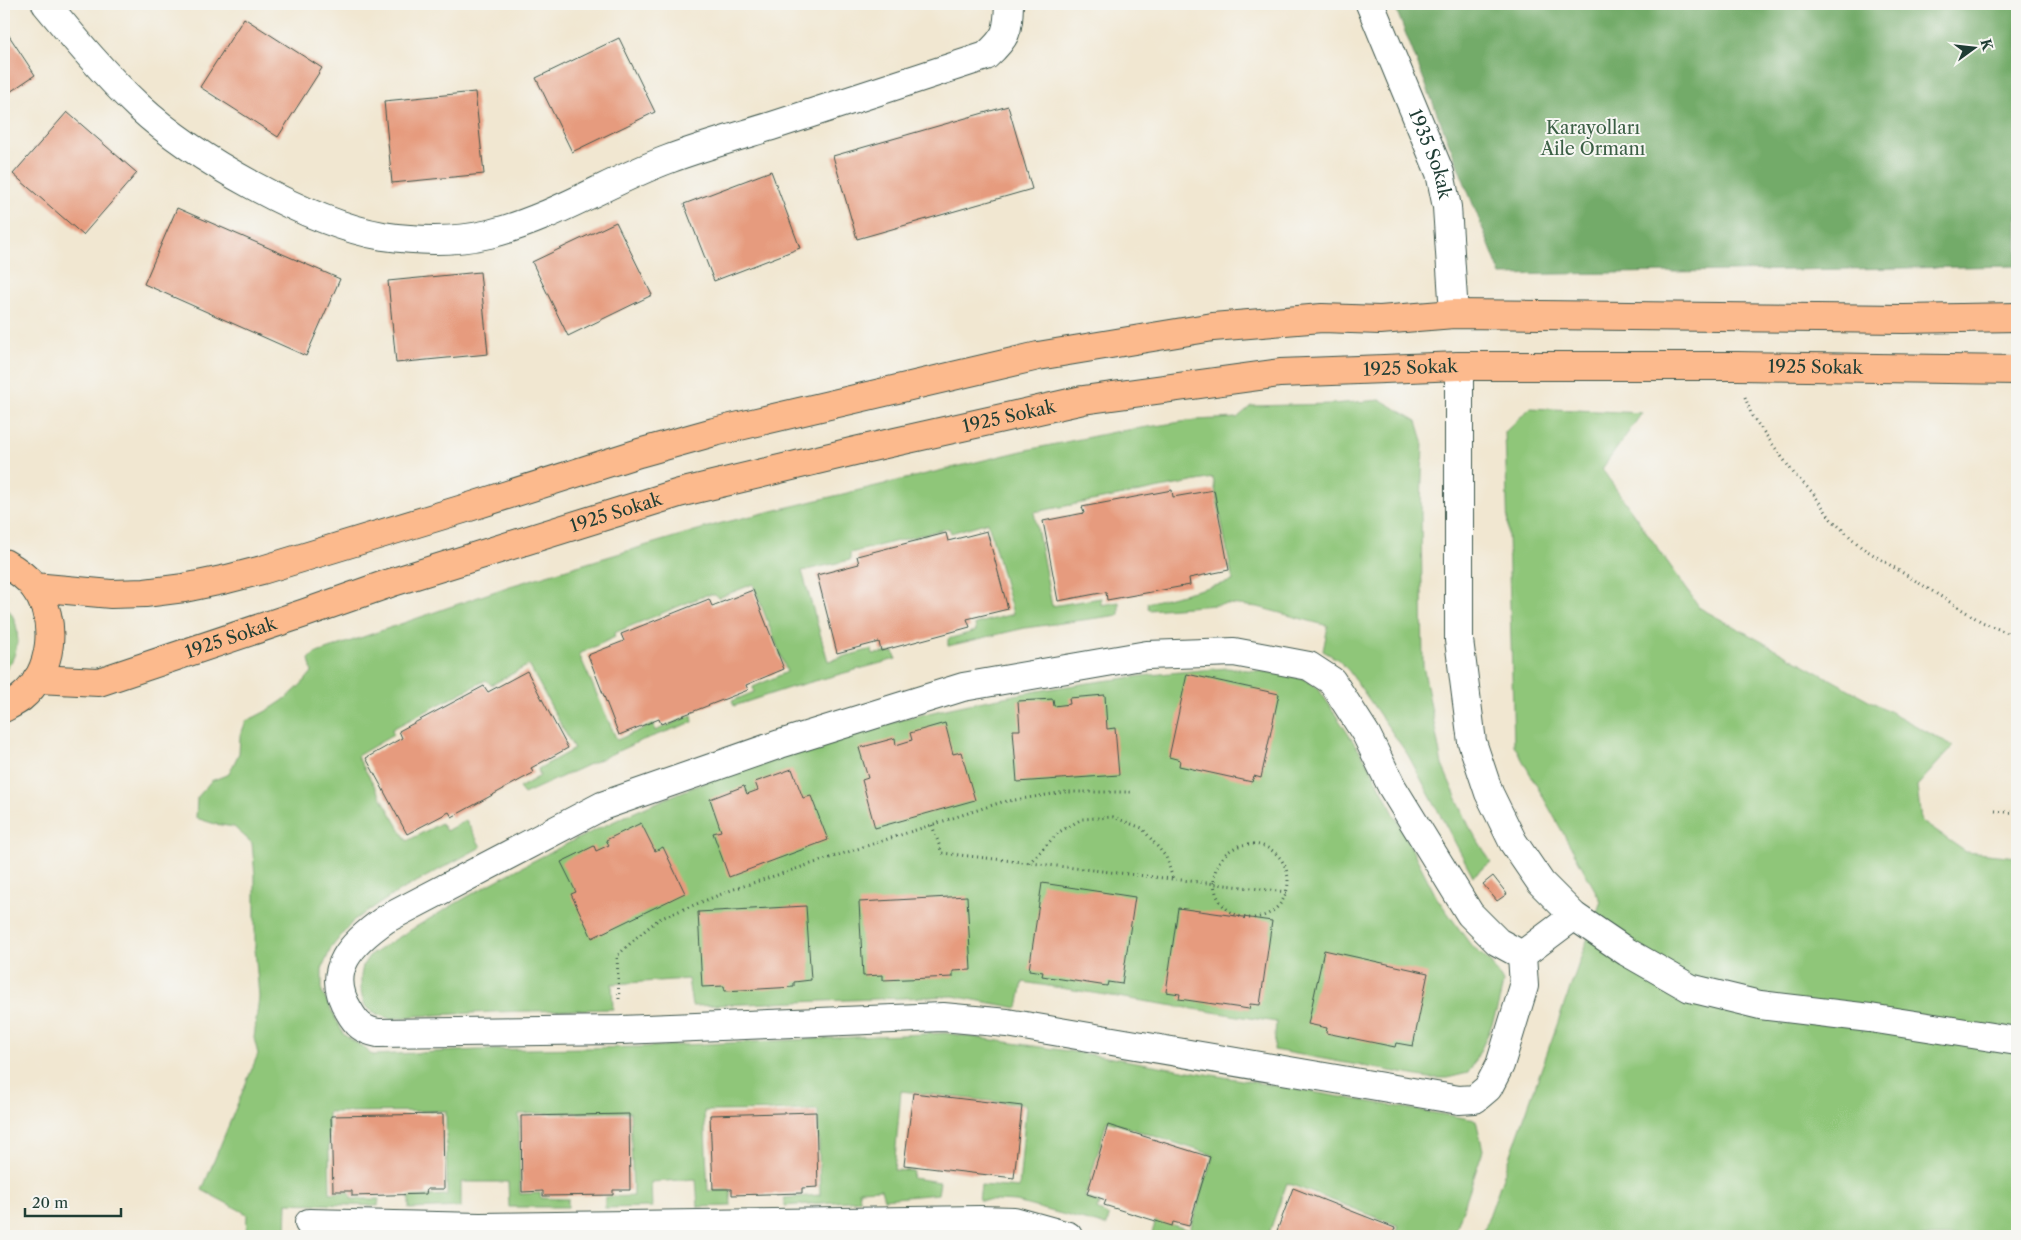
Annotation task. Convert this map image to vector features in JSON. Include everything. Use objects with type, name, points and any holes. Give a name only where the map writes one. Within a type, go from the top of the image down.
[{"type":"main road","points":[[34,587],[111,594],[145,593],[184,588],[227,579],[453,512],[649,450],[723,430],[1038,356],[1213,327],[1322,318],[1380,320],[1454,314],[1894,319],[2017,317]]},
{"type":"main road","name":"1925 Sokak","points":[[38,679],[99,682],[390,583],[679,494],[999,418],[1083,400],[1280,373],[1458,366],[2017,370]]},
{"type":"main road","points":[[4,563],[18,570],[34,587],[46,608],[50,632],[47,657],[38,679],[20,698],[4,708]]},
{"type":"street","points":[[46,4],[99,66],[139,107],[186,145],[243,179],[296,206],[348,227],[383,236],[433,240],[488,234],[531,220],[668,160],[986,56],[1003,40],[1008,23],[1009,4]]},
{"type":"street","name":"1935 Sokak","points":[[1370,4],[1440,173],[1448,207],[1454,314]]},
{"type":"street","points":[[1458,366],[1459,640],[1472,742],[1489,793],[1513,842],[1541,883],[1574,916],[1627,952],[1690,988],[1760,1005],[1870,1018],[2017,1041]]},
{"type":"street","points":[[1234,652],[1308,666],[1332,681],[1366,734],[1392,788],[1470,914],[1498,942],[1522,955],[1524,986],[1500,1065],[1488,1088],[1475,1099],[1459,1100],[1007,1023],[943,1017],[621,1030],[378,1033],[365,1031],[354,1019],[341,999],[338,980],[343,961],[352,947],[386,919],[602,806],[780,744],[964,687],[1147,655],[1234,652]]},
{"type":"street","points":[[1522,955],[1574,916]]},
{"type":"street","points":[[310,1223],[480,1227],[985,1228],[1014,1221],[1068,1236]]},
{"type":"path","points":[[1743,367],[1743,392],[1752,416],[1795,475],[1813,493],[1831,519],[1861,547],[1982,622],[2017,637]]},
{"type":"path","points":[[621,1030],[617,956],[636,937],[659,919],[734,889],[1012,800],[1065,792],[1131,792]]},
{"type":"path","points":[[1995,811],[2017,812]]},
{"type":"path","points":[[1029,863],[1060,832],[1082,819],[1113,817],[1142,828],[1166,856],[1173,879]]},
{"type":"path","points":[[932,825],[942,853],[1287,892]]},
{"type":"path","points":[[1245,844],[1258,844],[1270,848],[1280,857],[1286,868],[1287,892],[1282,903],[1273,911],[1262,916],[1250,918],[1238,915],[1228,909],[1220,900],[1215,884],[1218,865],[1224,855],[1234,848],[1245,844]]},
{"type":"green space","name":"Karayolları Aile Ormanı","points":[[1394,4],[2017,4],[2017,266],[1501,275]]},
{"type":"green space","points":[[1381,400],[1417,421],[1423,441],[1421,513],[1423,665],[1442,765],[1469,826],[1491,862],[1473,876],[1408,755],[1349,671],[1337,659],[1323,651],[1328,626],[1258,607],[1228,604],[1149,610],[1147,603],[1233,581],[1213,478],[1034,512],[1052,606],[1101,598],[1101,605],[1119,602],[1119,615],[1025,628],[948,646],[948,639],[976,631],[975,624],[1013,614],[988,522],[951,533],[949,528],[850,553],[850,560],[802,571],[828,661],[872,649],[873,654],[894,652],[896,659],[789,688],[734,706],[732,701],[754,692],[753,687],[787,672],[753,584],[718,598],[715,595],[706,595],[614,633],[615,637],[579,654],[617,740],[654,724],[655,731],[692,715],[693,722],[640,741],[524,794],[519,788],[540,776],[538,769],[574,749],[529,665],[491,685],[486,680],[392,729],[393,735],[357,756],[407,841],[441,823],[446,831],[466,820],[481,847],[396,893],[354,920],[331,948],[322,969],[322,992],[344,1035],[374,1055],[478,1050],[639,1047],[945,1033],[1095,1055],[1476,1120],[1483,1150],[1454,1236],[1395,1236],[1399,1226],[1287,1183],[1268,1236],[1215,1236],[1205,1233],[1204,1236],[1151,1236],[1156,1220],[1190,1230],[1213,1155],[1107,1121],[1085,1197],[1099,1203],[1097,1210],[1109,1216],[1107,1226],[1016,1202],[979,1200],[981,1185],[1019,1188],[1026,1105],[901,1091],[894,1170],[913,1171],[912,1178],[940,1182],[938,1194],[884,1199],[881,1189],[859,1190],[860,1200],[785,1206],[784,1198],[820,1195],[818,1110],[704,1111],[708,1191],[730,1190],[731,1206],[698,1207],[696,1179],[651,1182],[652,1207],[605,1208],[605,1197],[633,1196],[630,1112],[519,1114],[520,1194],[540,1193],[541,1198],[568,1199],[568,1207],[509,1207],[508,1182],[461,1182],[461,1207],[409,1209],[409,1197],[447,1195],[446,1111],[328,1112],[330,1193],[350,1192],[351,1199],[379,1199],[378,1206],[287,1203],[286,1236],[246,1236],[247,1214],[202,1190],[258,1054],[254,1038],[259,997],[255,948],[255,876],[252,843],[234,827],[196,818],[197,798],[211,781],[229,774],[239,753],[240,737],[246,721],[274,707],[290,695],[312,672],[309,659],[314,654],[510,586],[718,524],[1022,451],[1114,432],[1195,420],[1237,418],[1251,406],[1332,404]]},
{"type":"green space","points":[[1530,408],[1642,413],[1602,469],[1700,608],[1953,746],[1917,786],[1921,821],[1966,852],[2017,857],[2017,1236],[1482,1236],[1601,901],[1514,745],[1505,432]]},
{"type":"green space","points":[[4,605],[14,620],[18,638],[14,656],[4,671]]},
{"type":"green space","points":[[1227,668],[1269,672],[1304,679],[1318,688],[1370,767],[1437,898],[1470,944],[1491,963],[1503,982],[1498,1006],[1490,1029],[1468,1073],[1447,1078],[1429,1078],[1274,1050],[1276,1022],[1023,982],[1018,1008],[953,996],[692,1006],[688,979],[612,984],[613,1009],[492,1012],[391,1019],[376,1014],[365,1006],[361,992],[361,976],[363,965],[369,956],[418,925],[519,868],[624,817],[731,772],[840,736],[949,708],[1059,687],[1115,679]]},
{"type":"building","points":[[244,18],[322,68],[278,137],[200,87]]},
{"type":"building","points":[[4,28],[35,75],[4,96]]},
{"type":"building","points":[[619,38],[655,112],[572,152],[536,78]]},
{"type":"building","points":[[475,92],[484,174],[392,183],[384,101]]},
{"type":"building","points":[[1008,106],[1032,189],[857,239],[833,156]]},
{"type":"building","points":[[67,112],[137,173],[83,235],[13,174]]},
{"type":"building","points":[[771,171],[800,248],[714,281],[684,204]]},
{"type":"building","points":[[177,208],[340,279],[306,356],[144,284]]},
{"type":"building","points":[[616,222],[652,295],[568,336],[532,262]]},
{"type":"building","points":[[480,272],[488,354],[396,363],[388,281]]},
{"type":"building","points":[[1172,490],[1173,497],[1214,490],[1229,570],[1189,578],[1190,585],[1107,600],[1106,592],[1058,601],[1043,521],[1084,513],[1082,507]]},
{"type":"building","points":[[987,531],[1008,609],[967,619],[970,627],[881,651],[879,642],[837,653],[817,575],[859,564],[857,556],[946,533],[948,541]]},
{"type":"building","points":[[753,590],[784,669],[746,685],[748,690],[661,724],[659,719],[619,735],[588,655],[624,641],[621,634],[709,599],[712,606]]},
{"type":"building","points":[[527,671],[568,748],[531,768],[533,773],[452,817],[449,812],[407,834],[366,758],[402,738],[399,731],[484,686],[488,692]]},
{"type":"building","points":[[1187,674],[1279,694],[1261,778],[1254,776],[1252,782],[1179,766],[1180,760],[1169,757]]},
{"type":"building","points":[[1105,695],[1107,729],[1115,728],[1119,775],[1017,782],[1013,730],[1020,730],[1018,701],[1053,699],[1054,706],[1070,704],[1069,698]]},
{"type":"building","points":[[945,723],[953,754],[961,752],[975,800],[875,828],[862,780],[868,778],[859,748],[895,738],[896,745],[912,740],[910,733]]},
{"type":"building","points":[[792,769],[803,798],[811,796],[828,840],[729,877],[713,833],[721,831],[710,799],[744,786],[747,794],[758,790],[755,782]]},
{"type":"building","points":[[641,823],[655,851],[663,847],[685,893],[592,938],[571,894],[576,892],[561,862],[594,846],[596,851],[609,845],[606,840]]},
{"type":"building","points":[[1493,876],[1507,894],[1497,901],[1483,884]]},
{"type":"building","points":[[1042,883],[1135,897],[1122,984],[1108,982],[1107,986],[1042,976],[1043,972],[1029,970]]},
{"type":"building","points":[[967,896],[971,970],[953,971],[953,977],[883,980],[883,975],[863,976],[859,902]]},
{"type":"building","points":[[806,906],[811,980],[794,982],[794,987],[725,991],[724,986],[702,987],[698,912]]},
{"type":"building","points":[[1178,908],[1272,921],[1260,1005],[1250,1004],[1249,1009],[1179,999],[1180,994],[1166,992]]},
{"type":"building","points":[[1324,950],[1428,973],[1413,1046],[1396,1043],[1395,1047],[1326,1033],[1327,1028],[1308,1024]]},
{"type":"building","points":[[913,1093],[1022,1106],[1014,1178],[904,1165]]},
{"type":"building","points":[[816,1112],[818,1187],[802,1188],[802,1193],[732,1195],[732,1189],[713,1189],[710,1115]]},
{"type":"building","points":[[443,1114],[444,1189],[427,1189],[426,1194],[352,1196],[352,1191],[333,1191],[331,1116]]},
{"type":"building","points":[[629,1114],[630,1190],[613,1190],[613,1195],[543,1196],[543,1191],[522,1192],[521,1116]]},
{"type":"building","points":[[1108,1125],[1210,1157],[1189,1226],[1173,1222],[1172,1226],[1104,1205],[1106,1200],[1087,1194]]},
{"type":"building","points":[[1293,1188],[1395,1228],[1392,1236],[1275,1236]]}]
